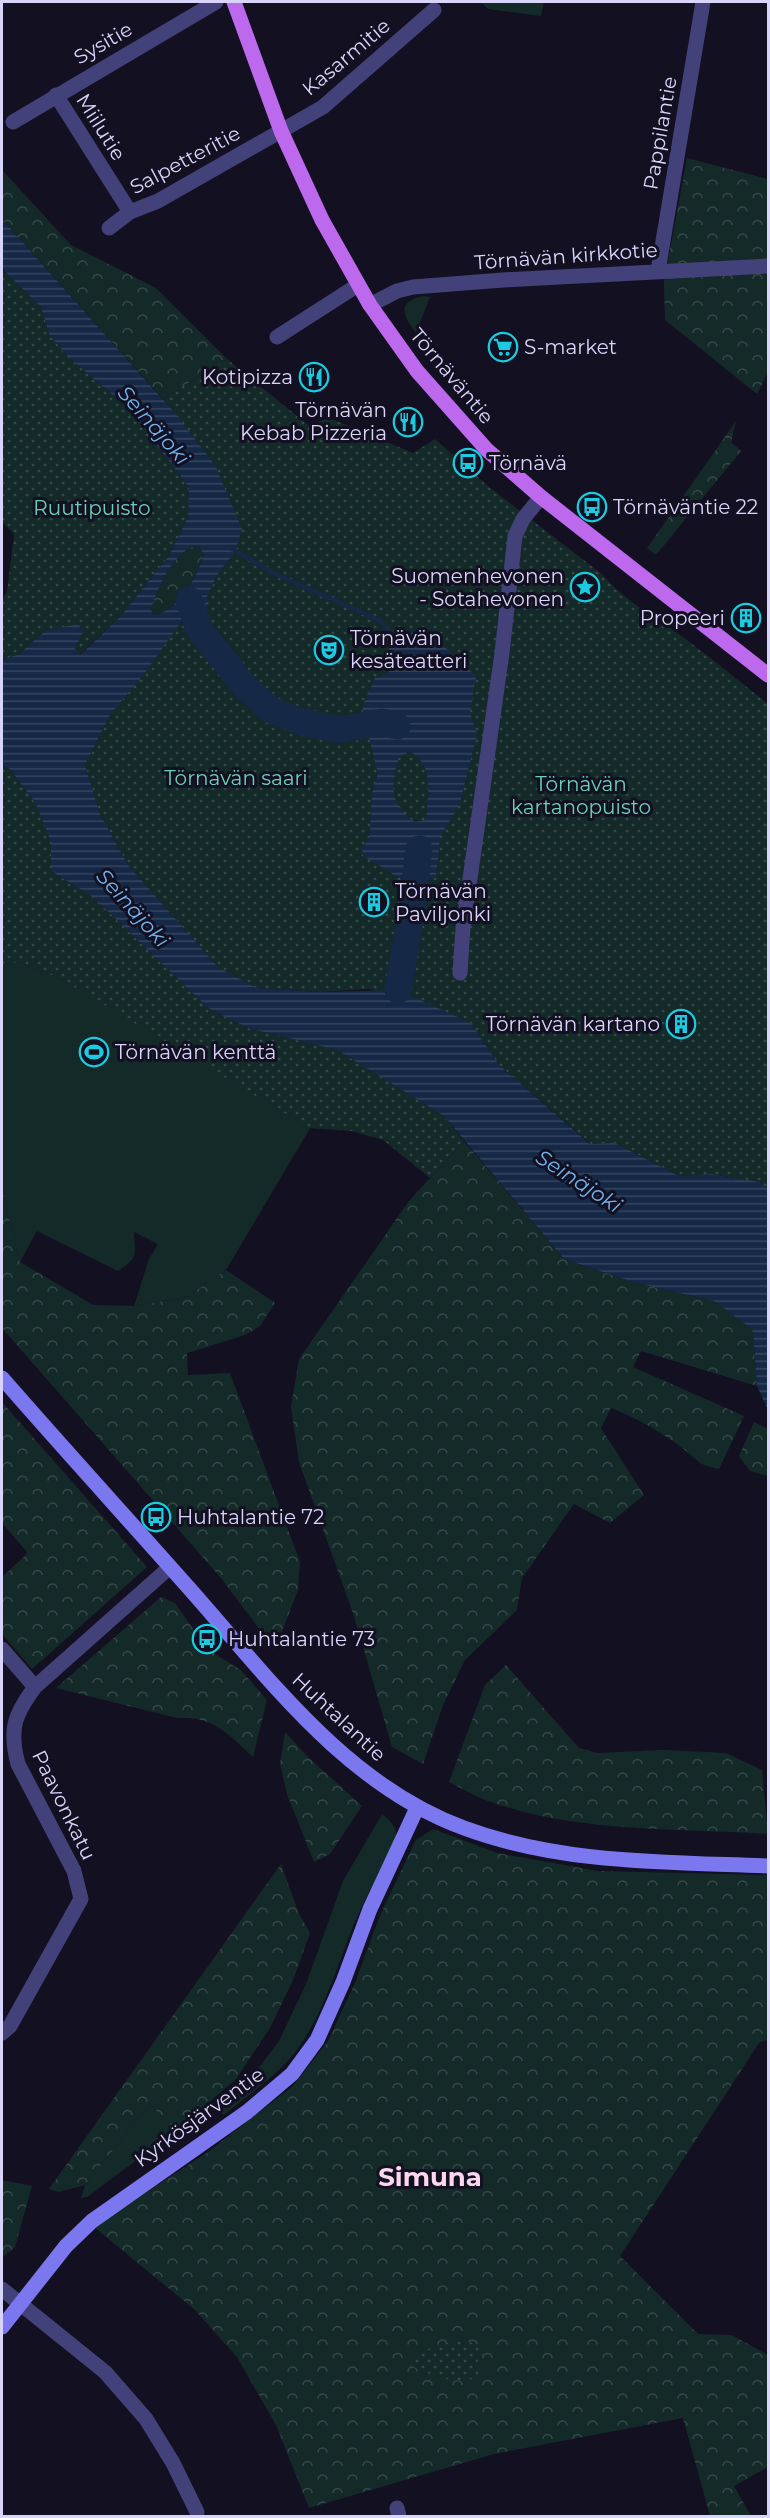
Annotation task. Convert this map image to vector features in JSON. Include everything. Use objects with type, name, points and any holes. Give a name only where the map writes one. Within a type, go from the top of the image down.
[{"type":"main road","name":"Törnäväntie","points":[[234,2],[282,131],[321,219],[370,305],[417,370],[452,413],[487,450],[541,497],[768,675]]},
{"type":"main road","name":"Huhtalantie","points":[[2,1378],[298,1712],[354,1765],[417,1808],[465,1829],[518,1844],[575,1856],[768,1866]]},
{"type":"main road","name":"Kyrkösjärventie","points":[[2,2327],[66,2246],[92,2221],[247,2112],[292,2074],[317,2040],[343,1982],[370,1909],[417,1808]]},
{"type":"street","name":"Sysitie","points":[[13,122],[216,2]]},
{"type":"street","name":"Pappilantie","points":[[658,271],[704,2]]},
{"type":"street","name":"Kasarmitie","points":[[282,131],[323,107],[434,10]]},
{"type":"street","name":"Miilutie","points":[[56,95],[130,212]]},
{"type":"street","name":"Salpetteritie","points":[[109,228],[130,212],[158,201],[192,179],[282,131]]},
{"type":"street","name":"Törnävän kirkkotie","points":[[370,305],[397,291],[413,287],[768,266]]},
{"type":"street","points":[[278,338],[358,285]]},
{"type":"street","points":[[460,973],[463,928],[502,653],[516,536],[523,519],[541,497]]},
{"type":"street","name":"Paavonkatu","points":[[2,2033],[10,2026],[81,1899],[74,1871],[18,1764],[13,1745],[13,1727],[21,1707],[35,1687],[170,1567]]},
{"type":"street","points":[[2,1649],[35,1687]]},
{"type":"street","points":[[2,2289],[105,2372],[139,2411],[173,2463],[197,2512]]},
{"type":"green space","points":[[481,2],[544,2],[541,16],[488,9]]},
{"type":"green space","points":[[687,158],[768,179],[768,372],[757,394],[665,320],[664,282]]},
{"type":"green space","points":[[2,170],[71,245],[156,288],[227,359],[163,399],[2,219]]},
{"type":"green space","name":"Ruutipuisto","points":[[2,269],[41,307],[49,334],[66,355],[129,409],[189,487],[188,517],[168,557],[119,618],[79,655],[75,649],[82,634],[79,625],[46,630],[19,654],[2,660],[2,599],[7,592],[14,534],[2,522]]},
{"type":"green space","points":[[423,296],[430,297],[416,333],[404,311],[408,302]]},
{"type":"green space","name":"Törnävän kartanopuisto","points":[[227,359],[308,425],[329,418],[413,453],[435,439],[489,487],[603,575],[630,600],[691,643],[768,704],[768,1189],[760,1182],[711,1174],[679,1176],[615,1143],[591,1144],[499,1065],[471,1023],[369,989],[319,992],[257,988],[218,967],[128,865],[100,814],[85,765],[110,715],[144,673],[176,626],[184,618],[207,616],[207,597],[217,575],[215,465],[163,399]]},
{"type":"green space","points":[[736,421],[731,442],[741,451],[656,555],[647,548]]},
{"type":"green space","points":[[194,546],[200,548],[204,555],[191,583],[179,600],[163,612],[153,615],[151,609],[167,573],[186,550]]},
{"type":"green space","points":[[2,766],[10,769],[36,804],[52,842],[51,871],[93,897],[208,1008],[248,1028],[337,1050],[444,1116],[464,1141],[430,1178],[383,1140],[352,1131],[309,1128],[61,979],[20,962],[2,964]]},
{"type":"green space","name":"Törnävän kenttä","points":[[20,962],[61,979],[312,1125],[226,1270],[187,1297],[134,1306],[149,1259],[158,1244],[134,1232],[133,1259],[118,1271],[37,1231],[20,1262],[2,1189],[2,964]]},
{"type":"green space","points":[[464,1141],[564,1259],[636,1283],[714,1301],[753,1330],[757,1386],[641,1351],[633,1367],[744,1416],[719,1469],[701,1464],[657,1431],[611,1408],[601,1428],[644,1495],[610,1523],[574,1504],[522,1578],[517,1610],[465,1660],[443,1705],[423,1764],[392,1747],[354,1616],[299,1462],[291,1407],[299,1359],[409,1201]]},
{"type":"green space","points":[[2,1189],[20,1262],[93,1305],[134,1306],[187,1297],[226,1270],[275,1303],[260,1326],[245,1335],[187,1353],[188,1375],[230,1373],[300,1562],[298,1590],[275,1650],[221,1578],[2,1328]]},
{"type":"green space","points":[[2,1402],[147,1567],[32,1669],[2,1634],[2,1577],[28,1553],[2,1523]]},
{"type":"green space","points":[[754,1422],[768,1429],[768,1476],[750,1471],[739,1456]]},
{"type":"green space","points":[[161,1597],[175,1603],[198,1636],[215,1654],[241,1670],[267,1700],[253,1757],[228,1734],[211,1723],[190,1718],[177,1718],[56,1688]]},
{"type":"green space","points":[[506,1665],[579,1748],[598,1753],[664,1750],[726,1753],[762,1770],[768,1834],[628,1827],[558,1819],[491,1802],[449,1782],[485,1685]]},
{"type":"green space","points":[[285,1732],[306,1755],[362,1806],[330,1854],[314,1862],[287,1794],[280,1764]]},
{"type":"green space","points":[[382,1814],[395,1829],[394,1845],[355,1921],[316,2019],[286,2063],[224,2115],[220,2111],[249,2081],[279,2041],[306,1984],[343,1881]]},
{"type":"green space","points":[[433,1829],[497,1853],[598,1871],[768,1875],[768,2039],[759,2043],[620,2256],[698,2334],[732,2335],[768,2355],[768,2467],[734,2486],[751,2516],[710,2516],[683,2418],[494,2454],[309,2508],[276,2425],[237,2357],[195,2310],[94,2227],[208,2152],[293,2086],[328,2041],[355,1983],[381,1913],[416,1840]]},
{"type":"green space","points":[[281,1864],[299,1914],[310,1933],[293,1980],[270,2028],[236,2079],[176,2131],[150,2104],[85,2185],[59,2192],[49,2189]]},
{"type":"green space","points":[[150,2104],[176,2131],[87,2197],[81,2198],[85,2185]]},
{"type":"green space","points":[[2,2180],[32,2186],[15,2247],[2,2258]]},
{"type":"green space","points":[[466,2341],[482,2346],[484,2353],[477,2362],[479,2376],[462,2381],[453,2380],[409,2365],[427,2350],[442,2344]]},
{"type":"water","name":"Seinäjoki","points":[[2,219],[175,413],[215,465],[242,529],[235,552],[217,575],[207,597],[207,616],[197,622],[184,618],[144,674],[110,715],[85,765],[100,814],[128,865],[218,967],[257,988],[319,992],[398,990],[471,1023],[499,1065],[590,1144],[615,1143],[679,1176],[711,1174],[760,1182],[768,1189],[768,1410],[757,1386],[753,1330],[714,1301],[636,1283],[564,1259],[444,1116],[337,1050],[248,1028],[208,1008],[93,897],[51,871],[51,842],[36,804],[10,769],[2,766],[2,660],[19,654],[46,630],[79,624],[82,634],[75,649],[80,655],[119,618],[168,557],[188,517],[189,487],[129,409],[66,355],[49,334],[41,307],[2,269]],"holes":[[[194,546],[200,548],[204,555],[186,592],[172,607],[153,615],[151,609],[154,600],[173,564],[186,550]]]},
{"type":"water","points":[[413,630],[435,638],[476,676],[470,713],[477,735],[460,802],[440,838],[436,876],[416,884],[402,879],[363,856],[362,848],[370,836],[372,793],[378,773],[369,738],[363,725],[363,705],[375,678],[388,673],[395,660],[389,649],[396,638]],"holes":[[[409,751],[417,757],[426,772],[428,791],[426,820],[415,822],[400,808],[393,785],[399,757]]]},
{"type":"waterway","points":[[231,548],[275,574],[379,620],[398,643]]},
{"type":"waterway","points":[[189,600],[198,627],[245,687],[271,710],[299,721],[339,730],[382,722],[397,726]]},
{"type":"waterway","points":[[398,990],[419,849]]},
{"type":"place","name":"S-market","points":[[503,347]]},
{"type":"place","name":"Kotipizza","points":[[314,377]]},
{"type":"place","name":"Törnävän Kebab Pizzeria","points":[[408,422]]},
{"type":"place","name":"Törnävä","points":[[468,463]]},
{"type":"place","name":"Törnäväntie 22","points":[[592,507]]},
{"type":"place","name":"Suomenhevonen - Sotahevonen","points":[[585,587]]},
{"type":"place","name":"Propeeri","points":[[746,618]]},
{"type":"place","name":"Törnävän kesäteatteri","points":[[329,650]]},
{"type":"place","name":"Törnävän Paviljonki","points":[[374,902]]},
{"type":"place","name":"Törnävän kartano","points":[[681,1024]]},
{"type":"place","name":"Törnävän kenttä","points":[[94,1052]]},
{"type":"place","name":"Huhtalantie 72","points":[[156,1517]]},
{"type":"place","name":"Huhtalantie 73","points":[[207,1639]]},
{"type":"district","name":"Simuna","points":[[430,2177]]},
{"type":"park label","name":"Törnävän saari","points":[[236,778]]}]
